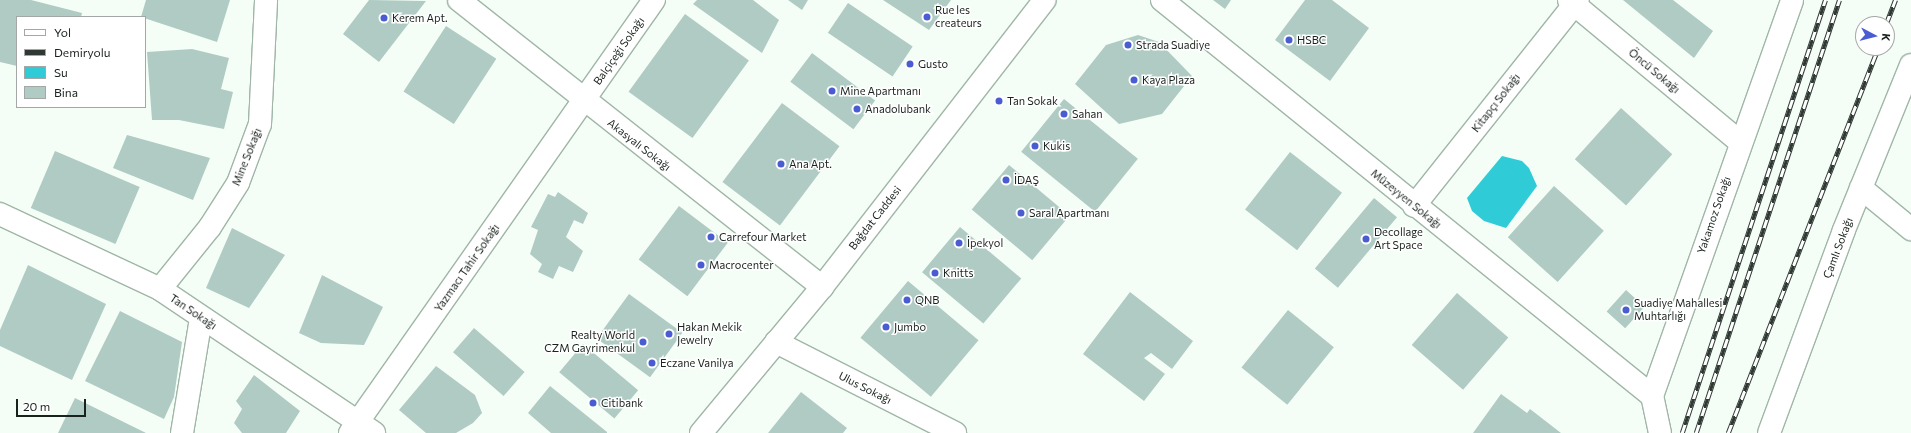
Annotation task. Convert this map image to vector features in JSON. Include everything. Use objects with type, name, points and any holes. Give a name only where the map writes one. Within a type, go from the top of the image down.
[{"type":"street","name":"Mine Sokağı","points":[[160,289],[210,227],[238,183],[260,124],[266,0]]},
{"type":"street","name":"Akasyalı Sokağı","points":[[460,0],[583,101],[822,287]]},
{"type":"street","name":"Balçiçeği Sokağı","points":[[583,101],[654,0]]},
{"type":"street","name":"Bağdat Caddesi","points":[[701,433],[822,287],[1045,0]]},
{"type":"street","name":"Müzeyyen Sokağı","points":[[1162,0],[1414,206],[1652,396]]},
{"type":"street","name":"Yakamoz Sokağı","points":[[1652,396],[1739,141],[1792,0]]},
{"type":"street","name":"Kitapçı Sokağı","points":[[1414,206],[1574,1]]},
{"type":"street","name":"Öncü Sokağı","points":[[1574,1],[1739,141]]},
{"type":"street","name":"Çamlı Sokağı","points":[[1769,433],[1860,188],[1911,65]]},
{"type":"street","name":"Yazmacı Tahir Sokağı","points":[[362,429],[583,101]]},
{"type":"street","points":[[1860,188],[1911,230]]},
{"type":"street","name":"Tan Sokağı","points":[[0,214],[160,289],[362,429]]},
{"type":"street","points":[[182,433],[201,318]]},
{"type":"street","name":"Ulus Sokağı","points":[[776,342],[955,433]]},
{"type":"street","points":[[1652,396],[1660,433]]},
{"type":"water","points":[[1502,156],[1522,161],[1529,168],[1537,186],[1506,228],[1484,221],[1472,211],[1467,198]]},
{"type":"building","points":[[0,0],[31,0],[82,13],[81,16],[16,16],[16,66],[0,62]]},
{"type":"building","points":[[146,0],[230,0],[217,42],[146,19],[146,16],[141,16]]},
{"type":"building","name":"Kerem Apt.","points":[[369,0],[426,1],[379,62],[343,34]]},
{"type":"building","points":[[697,0],[753,0],[779,20],[762,53],[693,4]]},
{"type":"building","points":[[788,0],[808,0],[802,10]]},
{"type":"building","points":[[883,0],[951,0],[929,30]]},
{"type":"building","points":[[1213,0],[1231,0],[1225,9]]},
{"type":"building","points":[[1305,0],[1332,0],[1369,28],[1330,81],[1275,40]]},
{"type":"building","points":[[1623,0],[1673,0],[1713,31],[1694,58]]},
{"type":"building","points":[[848,3],[913,47],[893,76],[828,33]]},
{"type":"building","points":[[685,14],[749,60],[692,138],[629,92]]},
{"type":"building","points":[[446,26],[496,59],[454,124],[404,91]]},
{"type":"building","name":"Kaya Plaza","points":[[1138,35],[1159,42],[1192,76],[1162,114],[1119,124],[1075,84],[1106,45]]},
{"type":"building","points":[[192,49],[229,58],[221,89],[233,92],[224,129],[179,120],[152,120],[147,52]]},
{"type":"building","name":"Mine Apartmanı","points":[[812,53],[875,101],[853,129],[790,82]]},
{"type":"building","points":[[1064,99],[1138,159],[1095,212],[1021,152]]},
{"type":"building","name":"Ana Apt.","points":[[782,103],[840,146],[780,225],[722,182]]},
{"type":"building","points":[[1621,108],[1672,154],[1626,205],[1575,159]]},
{"type":"building","points":[[127,135],[210,158],[193,200],[113,168]]},
{"type":"building","points":[[55,151],[140,187],[115,244],[31,208]]},
{"type":"building","points":[[1290,152],[1342,193],[1297,250],[1245,210]]},
{"type":"building","name":"Saral Apartmanı","points":[[1009,165],[1070,216],[1032,260],[972,209]]},
{"type":"building","points":[[1554,186],[1604,231],[1558,282],[1508,237]]},
{"type":"building","points":[[558,192],[588,213],[583,224],[574,220],[566,237],[583,251],[573,272],[559,266],[553,279],[538,272],[542,264],[530,254],[538,230],[531,227],[548,194],[555,197]]},
{"type":"building","points":[[1374,198],[1397,217],[1338,288],[1315,268]]},
{"type":"building","points":[[679,206],[728,243],[687,296],[639,260]]},
{"type":"building","points":[[960,227],[1021,278],[983,324],[922,272]]},
{"type":"building","points":[[232,228],[285,255],[249,308],[206,288]]},
{"type":"building","points":[[28,265],[106,304],[72,380],[0,346],[0,330]]},
{"type":"building","points":[[322,275],[383,307],[364,345],[321,343],[299,333]]},
{"type":"building","points":[[908,281],[978,340],[931,397],[860,338]]},
{"type":"building","name":"Suadiye Mahallesi Muhtarlığı","points":[[1626,290],[1645,307],[1625,328],[1607,312]]},
{"type":"building","points":[[1130,292],[1193,341],[1172,369],[1151,353],[1144,358],[1165,374],[1144,401],[1083,354]]},
{"type":"building","points":[[1457,293],[1508,338],[1463,390],[1412,345]]},
{"type":"building","points":[[629,294],[682,333],[650,377],[597,338]]},
{"type":"building","points":[[1288,310],[1334,347],[1287,405],[1241,368]]},
{"type":"building","points":[[120,311],[182,342],[174,397],[164,419],[85,381]]},
{"type":"building","points":[[474,328],[525,372],[504,396],[453,352]]},
{"type":"building","points":[[583,344],[638,390],[614,419],[559,372]]},
{"type":"building","points":[[436,366],[475,395],[482,413],[473,423],[456,433],[426,433],[399,410]]},
{"type":"building","points":[[254,375],[300,411],[286,433],[242,433],[234,423],[242,409],[236,401]]},
{"type":"building","points":[[550,386],[607,433],[551,433],[528,413]]},
{"type":"building","points":[[801,392],[847,428],[843,433],[768,433]]},
{"type":"building","points":[[1501,394],[1527,413],[1530,409],[1561,433],[1473,433]]},
{"type":"building","points":[[75,398],[146,433],[58,433]]},
{"type":"railway","points":[[1682,433],[1825,0]]},
{"type":"railway","points":[[1696,433],[1839,0]]},
{"type":"railway","points":[[1889,16],[1895,0]]},
{"type":"railway","points":[[1728,433],[1875,56]]},
{"type":"place","name":"Rue les createurs","points":[[927,17]]},
{"type":"place","name":"Kerem Apt.","points":[[384,18]]},
{"type":"place","name":"HSBC","points":[[1289,40]]},
{"type":"place","name":"Strada Suadiye","points":[[1128,45]]},
{"type":"place","name":"Gusto","points":[[910,64]]},
{"type":"place","name":"Kaya Plaza","points":[[1134,80]]},
{"type":"place","name":"Mine Apartmanı","points":[[832,91]]},
{"type":"place","name":"Tan Sokak","points":[[999,101]]},
{"type":"place","name":"Anadolubank","points":[[857,109]]},
{"type":"place","name":"Sahan","points":[[1064,114]]},
{"type":"place","name":"Kukis","points":[[1035,146]]},
{"type":"place","name":"Ana Apt.","points":[[781,164]]},
{"type":"place","name":"İDAŞ","points":[[1006,180]]},
{"type":"place","name":"Saral Apartmanı","points":[[1021,213]]},
{"type":"place","name":"Carrefour Market","points":[[711,237]]},
{"type":"place","name":"Decollage Art Space","points":[[1366,239]]},
{"type":"place","name":"İpekyol","points":[[959,243]]},
{"type":"place","name":"Macrocenter","points":[[701,265]]},
{"type":"place","name":"Knitts","points":[[935,273]]},
{"type":"place","name":"QNB","points":[[907,300]]},
{"type":"place","name":"Suadiye Mahallesi Muhtarlığı","points":[[1626,310]]},
{"type":"place","name":"Jumbo","points":[[886,327]]},
{"type":"place","name":"Hakan Mekik Jewelry","points":[[669,334]]},
{"type":"place","name":"Realty World CZM Gayrimenkul","points":[[643,342]]},
{"type":"place","name":"Eczane Vanilya","points":[[652,363]]},
{"type":"place","name":"Citibank","points":[[593,403]]}]
